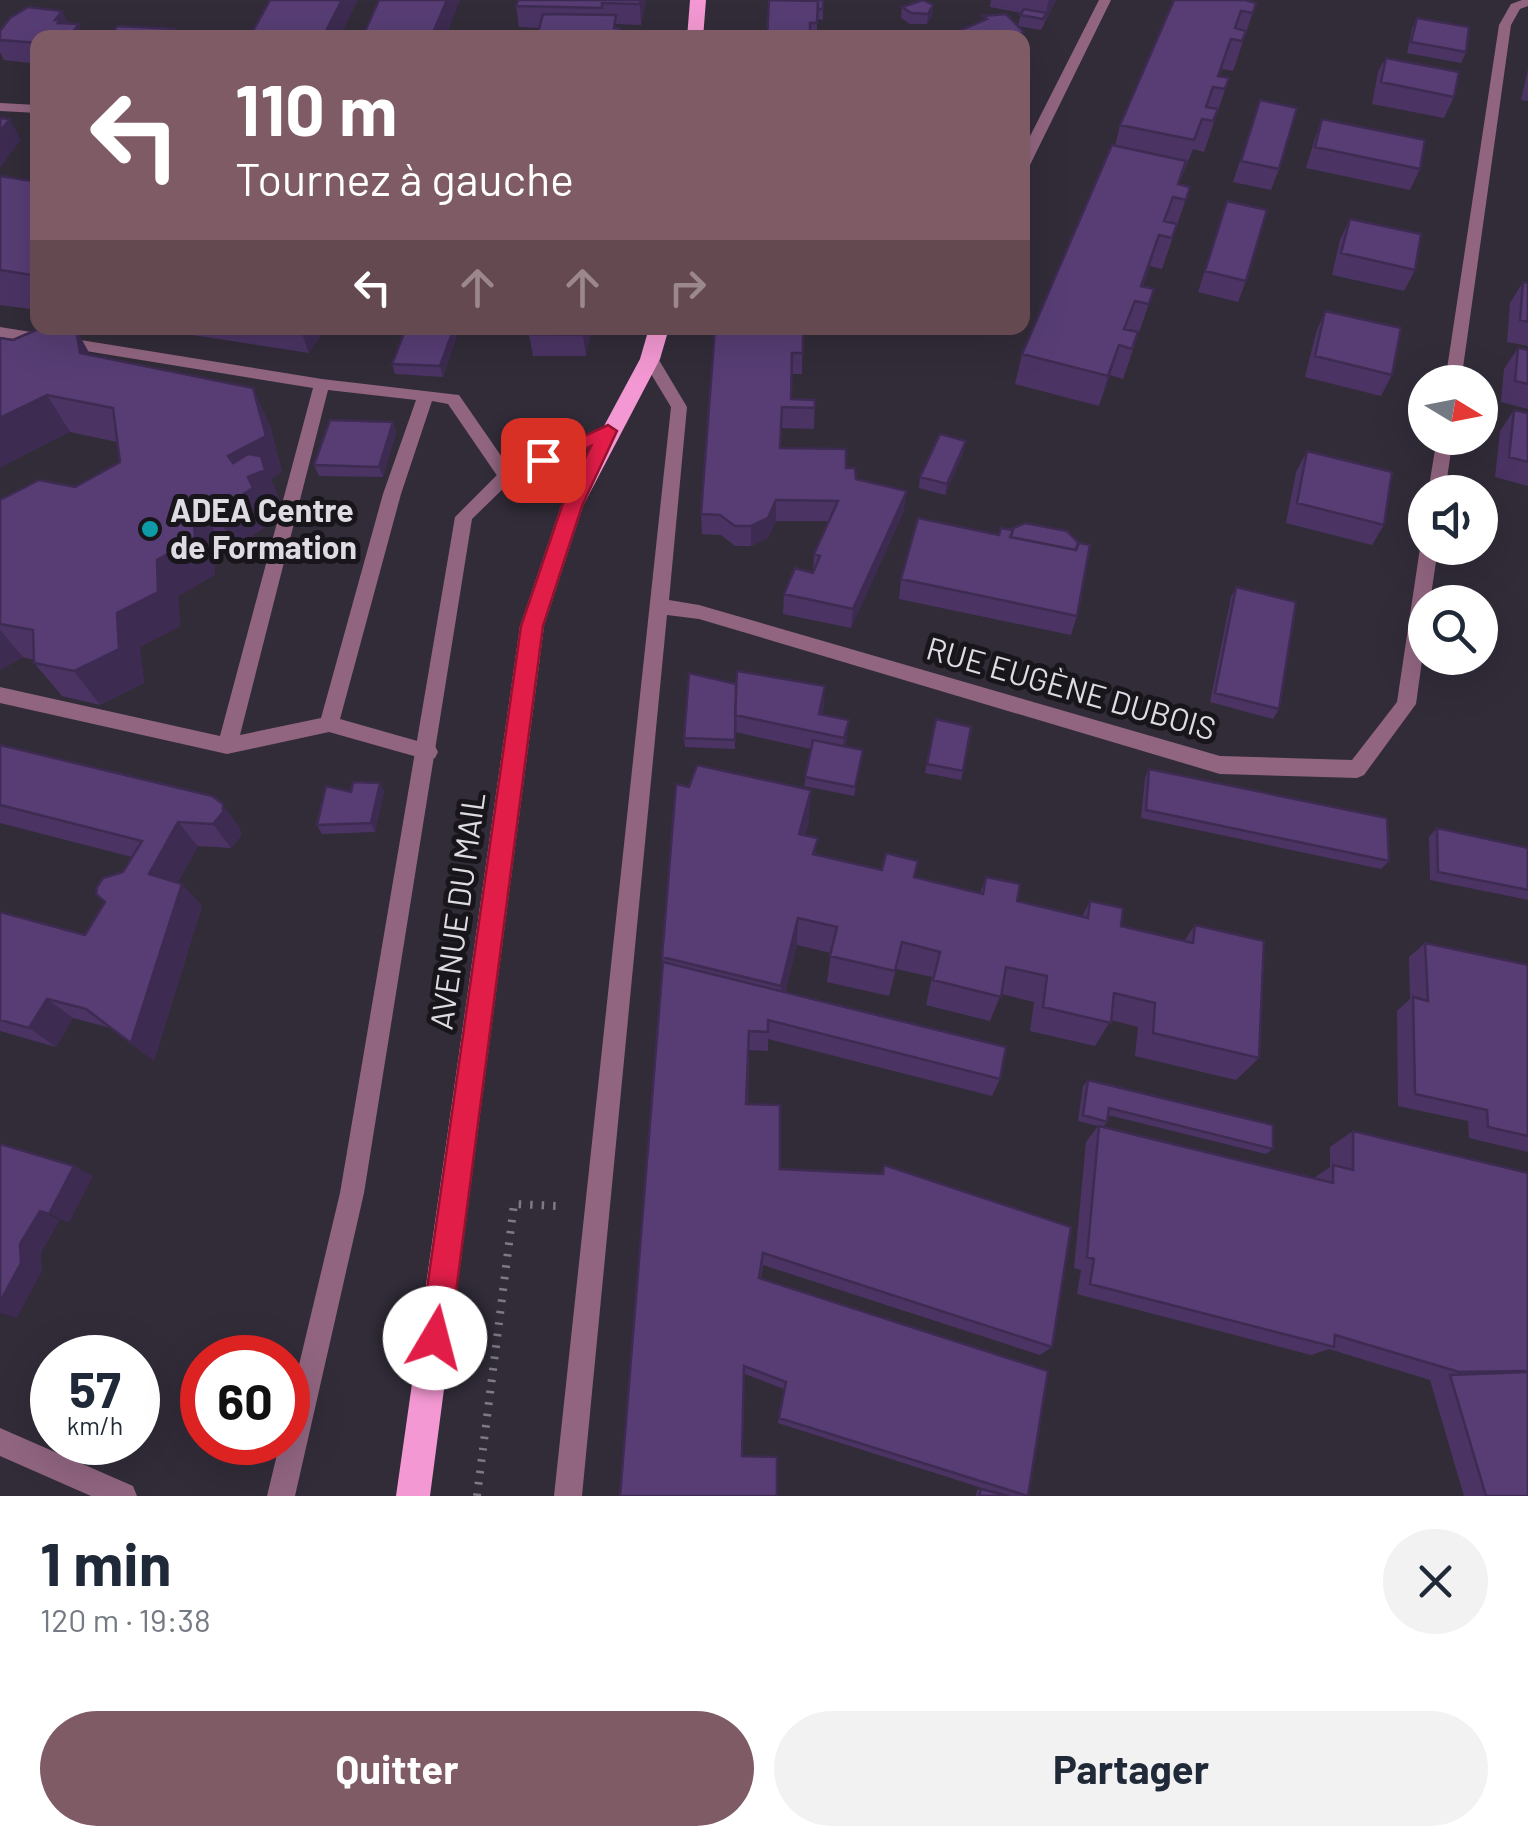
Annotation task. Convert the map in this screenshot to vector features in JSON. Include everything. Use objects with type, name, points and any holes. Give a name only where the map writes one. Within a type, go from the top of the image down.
[{"type":"main road","points":[[696,30],[698,0]]},
{"type":"main road","name":"AVENUE DU MAIL","points":[[413,1496],[532,626],[572,506],[608,431],[650,359],[657,335]]},
{"type":"street","points":[[1030,151],[1105,0]]},
{"type":"street","points":[[1455,365],[1505,25],[1515,3]]},
{"type":"street","points":[[0,107],[30,109]]},
{"type":"street","points":[[0,332],[322,384],[453,398],[506,476]]},
{"type":"street","points":[[568,1496],[679,407],[650,359]]},
{"type":"street","points":[[227,746],[322,384]]},
{"type":"street","points":[[329,724],[392,494],[426,395]]},
{"type":"street","points":[[280,1496],[352,1193],[464,517],[506,476],[608,431]]},
{"type":"street","name":"RUE EUGÈNE DUBOIS","points":[[657,606],[699,612],[1220,765],[1357,769],[1406,704],[1426,565]]},
{"type":"street","points":[[0,696],[227,746],[329,724],[428,752]]},
{"type":"street","points":[[0,1442],[123,1496]]},
{"type":"path","points":[[477,1496],[514,1204],[599,1207]]},
{"type":"building","points":[[270,0],[342,0],[327,30],[254,30]]},
{"type":"building","points":[[379,0],[447,0],[434,30],[366,30]]},
{"type":"building","points":[[518,0],[640,0],[640,4],[602,3],[602,8],[516,6]]},
{"type":"building","points":[[769,0],[818,1],[817,23],[810,23],[810,30],[767,30]]},
{"type":"building","points":[[769,0],[823,0],[823,9],[818,9],[818,1]]},
{"type":"building","points":[[923,0],[933,5],[928,14],[911,13],[902,7]]},
{"type":"building","points":[[1174,0],[1256,3],[1253,13],[1241,11],[1235,28],[1246,31],[1242,41],[1231,39],[1218,76],[1229,78],[1225,89],[1213,87],[1206,107],[1218,109],[1213,121],[1202,119],[1194,140],[1120,125]]},
{"type":"building","points":[[28,7],[62,11],[55,20],[60,20],[58,23],[79,24],[74,30],[30,30],[30,42],[0,40],[0,31],[10,18]]},
{"type":"building","points":[[1024,9],[1046,13],[1043,19],[1020,15]]},
{"type":"building","points":[[543,14],[616,15],[614,28],[620,28],[619,30],[539,30]]},
{"type":"building","points":[[1006,14],[1022,30],[961,30],[987,19],[983,16]]},
{"type":"building","points":[[1417,18],[1469,27],[1466,52],[1411,42]]},
{"type":"building","points":[[117,26],[175,29],[174,30],[114,30]]},
{"type":"building","points":[[1386,58],[1459,72],[1454,97],[1381,82]]},
{"type":"building","points":[[1260,100],[1297,108],[1279,169],[1241,161]]},
{"type":"building","points":[[0,118],[10,119],[0,131]]},
{"type":"building","points":[[1322,119],[1425,140],[1420,169],[1315,147]]},
{"type":"building","points":[[1112,145],[1186,161],[1178,184],[1190,187],[1186,200],[1173,197],[1164,221],[1177,224],[1172,238],[1159,235],[1141,286],[1154,289],[1149,304],[1135,301],[1124,329],[1138,332],[1132,349],[1119,345],[1108,376],[1022,354]]},
{"type":"building","points":[[0,176],[30,181],[30,275],[0,270]]},
{"type":"building","points":[[1227,201],[1267,210],[1246,281],[1205,271]]},
{"type":"building","points":[[1350,219],[1421,234],[1415,270],[1341,253]]},
{"type":"building","points":[[1523,282],[1528,283],[1528,322],[1520,320]]},
{"type":"building","points":[[1325,311],[1401,328],[1392,375],[1315,356]]},
{"type":"building","name":"ADEA Centre de Formation","points":[[30,333],[77,335],[80,353],[253,388],[266,436],[228,456],[233,463],[248,454],[261,456],[265,470],[248,477],[253,488],[235,499],[238,513],[221,522],[208,520],[207,504],[193,507],[195,539],[157,560],[158,592],[117,613],[119,649],[74,671],[34,663],[33,630],[0,624],[0,500],[39,480],[75,487],[120,462],[113,408],[47,395],[0,418],[0,338],[13,340]]},
{"type":"building","points":[[403,335],[451,335],[440,366],[392,364]]},
{"type":"building","points":[[714,335],[803,335],[803,353],[792,353],[791,399],[815,400],[815,408],[782,407],[780,448],[846,449],[846,468],[855,468],[856,479],[907,491],[853,609],[784,594],[795,568],[813,573],[820,556],[814,554],[838,501],[776,500],[768,518],[751,526],[735,526],[720,515],[701,514]]},
{"type":"building","points":[[1518,348],[1528,350],[1528,384],[1515,381]]},
{"type":"building","points":[[1514,410],[1528,413],[1528,462],[1509,457]]},
{"type":"building","points":[[330,420],[393,422],[379,467],[314,465]]},
{"type":"building","points":[[940,434],[966,441],[947,484],[920,477]]},
{"type":"building","points":[[1307,451],[1392,472],[1384,525],[1297,503]]},
{"type":"building","points":[[918,518],[999,535],[1001,528],[1013,530],[1010,537],[1076,550],[1079,543],[1090,545],[1077,616],[901,579]]},
{"type":"building","points":[[1025,523],[1067,531],[1078,542],[1076,550],[1011,537],[1011,529]]},
{"type":"building","points":[[1236,587],[1296,602],[1279,709],[1215,693]]},
{"type":"building","points":[[737,671],[825,686],[819,714],[849,720],[844,738],[735,715]]},
{"type":"building","points":[[689,673],[736,684],[735,740],[684,738]]},
{"type":"building","points":[[936,719],[971,727],[963,771],[927,764]]},
{"type":"building","points":[[813,740],[863,750],[855,787],[805,777]]},
{"type":"building","points":[[0,745],[212,796],[223,804],[223,812],[213,824],[178,822],[149,874],[182,884],[131,1043],[86,1009],[47,999],[29,1028],[0,1020],[0,912],[85,935],[105,902],[96,894],[97,887],[103,878],[123,872],[142,841],[0,805]]},
{"type":"building","points":[[697,765],[811,790],[799,834],[818,838],[813,854],[882,870],[886,853],[918,861],[914,877],[983,894],[986,877],[1020,884],[1017,901],[1088,918],[1090,901],[1123,908],[1121,926],[1193,943],[1195,925],[1264,941],[1259,1058],[1153,1033],[1155,1003],[1114,993],[1111,1023],[1043,1007],[1047,976],[1006,967],[1001,997],[933,980],[940,952],[902,942],[895,971],[830,956],[837,927],[798,918],[781,986],[662,957],[676,784],[689,787]]},
{"type":"building","points":[[1149,769],[1387,818],[1389,861],[1146,810]]},
{"type":"building","points":[[353,782],[380,783],[371,823],[317,825],[326,786],[351,792]]},
{"type":"building","points":[[1437,828],[1528,848],[1528,890],[1438,872]]},
{"type":"building","points":[[1425,943],[1528,965],[1528,1136],[1488,1127],[1487,1110],[1415,1094],[1413,997],[1428,1001]]},
{"type":"building","points":[[663,962],[1006,1047],[1000,1079],[768,1020],[768,1032],[749,1031],[746,1104],[780,1105],[780,1169],[883,1174],[884,1165],[1071,1227],[1052,1347],[763,1253],[759,1278],[1048,1371],[1028,1496],[779,1418],[786,1382],[744,1366],[742,1456],[777,1457],[777,1496],[620,1496]]},
{"type":"building","points":[[1088,1080],[1273,1125],[1273,1149],[1109,1108],[1107,1122],[1083,1115]]},
{"type":"building","points":[[1099,1126],[1333,1183],[1333,1165],[1353,1170],[1353,1131],[1528,1173],[1528,1371],[1459,1372],[1335,1335],[1334,1347],[1090,1284],[1094,1259],[1087,1257]]},
{"type":"building","points":[[0,1144],[74,1166],[49,1214],[40,1211],[20,1244],[21,1263],[0,1302]]},
{"type":"building","points":[[1528,1372],[1528,1496],[1486,1496],[1450,1375]]},
{"type":"building","points":[[981,1489],[1009,1496],[979,1496]]},
{"type":"place","name":"ADEA Centre de Formation","points":[[150,529]]},
{"type":"route","points":[[435,1338],[532,626],[572,506],[608,431],[543,460]]}]
